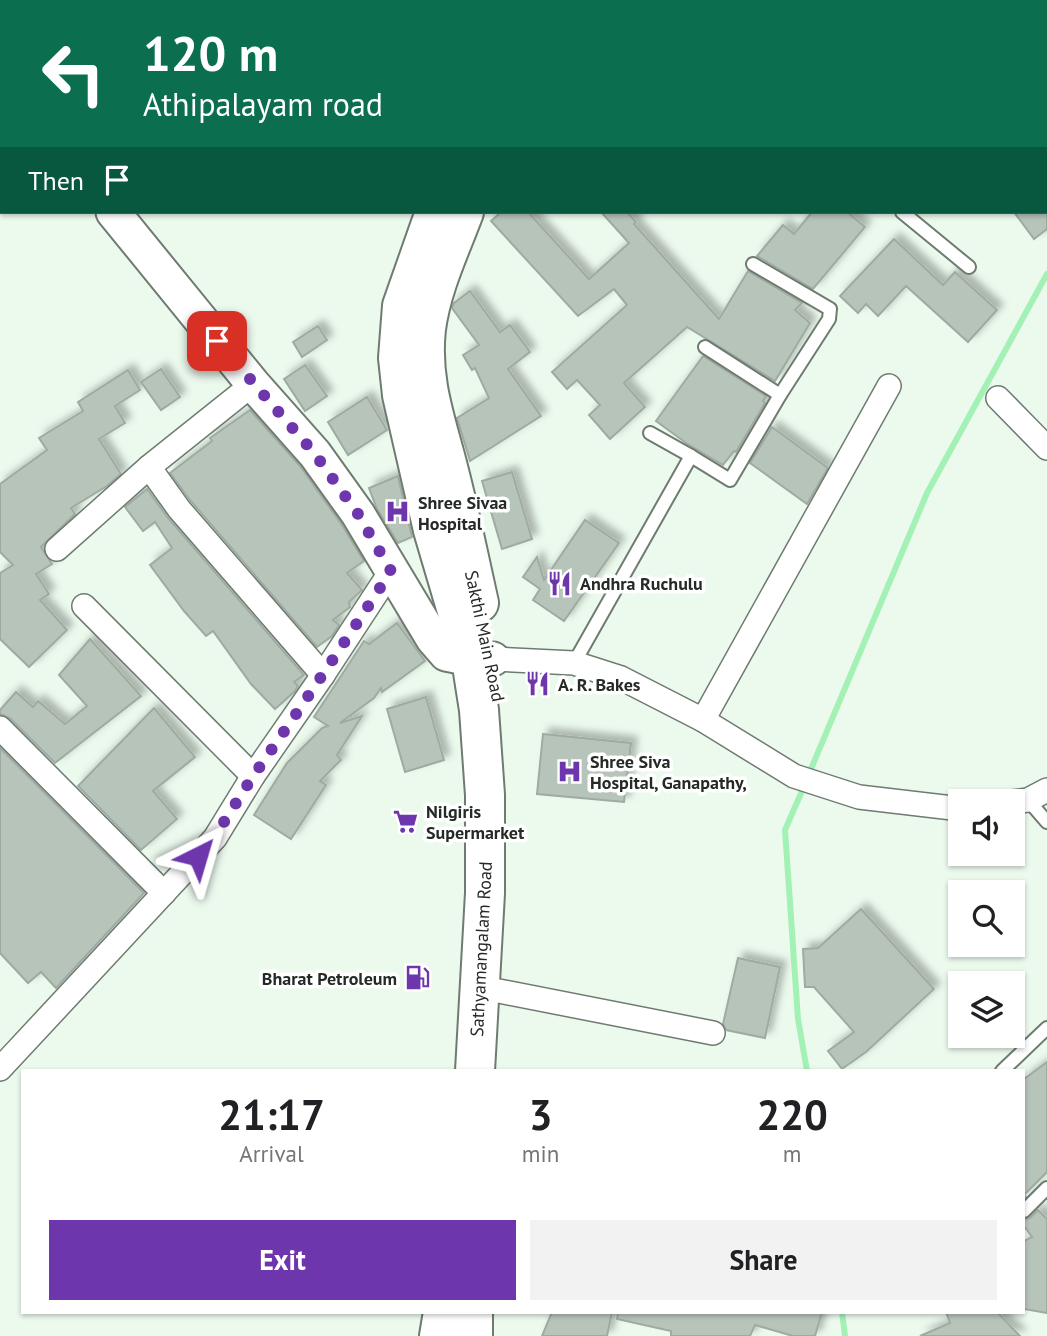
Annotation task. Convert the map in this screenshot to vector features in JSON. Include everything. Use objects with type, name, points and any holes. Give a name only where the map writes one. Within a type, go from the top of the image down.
[{"type":"highway","name":"Sathyamangalam Road","points":[[434,214],[402,306],[398,358],[402,396],[433,530],[482,659],[479,710],[485,795],[485,893],[475,1069]]},
{"type":"highway","name":"Sakthi Main Road","points":[[463,214],[439,278],[426,327],[424,364],[429,404],[445,456],[482,659],[500,701],[506,901],[494,1069]]},
{"type":"highway","points":[[439,1336],[443,1314]]},
{"type":"highway","points":[[473,1314],[473,1336]]},
{"type":"street","points":[[115,214],[253,384],[315,454],[358,514],[433,639],[446,654],[482,659],[574,663],[621,678],[703,720],[794,776],[859,797],[948,807]]},
{"type":"street","points":[[57,549],[149,467],[253,384]]},
{"type":"street","points":[[703,720],[889,386]]},
{"type":"street","points":[[998,398],[1047,448]]},
{"type":"street","points":[[149,467],[179,509],[323,676]]},
{"type":"street","points":[[0,1069],[215,838],[253,776],[323,676],[391,571]]},
{"type":"street","points":[[84,606],[253,776]]},
{"type":"street","points":[[0,728],[164,893]]},
{"type":"street","points":[[499,991],[713,1032]]},
{"type":"lane","points":[[904,214],[969,267]]},
{"type":"lane","points":[[650,433],[730,480],[779,396],[829,319],[830,309],[754,264]]},
{"type":"lane","points":[[705,347],[779,396]]},
{"type":"lane","points":[[574,663],[691,456]]},
{"type":"lane","points":[[1029,797],[1047,822]]},
{"type":"lane","points":[[1004,1069],[1047,1028]]},
{"type":"lane","points":[[1025,1210],[1047,1188]]},
{"type":"building","points":[[499,214],[530,214],[589,279],[629,243],[603,214],[629,214],[636,222],[634,224],[719,319],[748,271],[802,303],[795,310],[810,323],[775,381],[687,327],[624,383],[645,407],[610,439],[589,415],[600,405],[577,380],[567,389],[552,372],[627,305],[614,289],[578,316],[491,221]]},
{"type":"building","points":[[810,214],[849,214],[865,227],[813,289],[757,256],[783,225],[794,234]]},
{"type":"building","points":[[1015,214],[1047,214],[1047,229],[1034,239]]},
{"type":"building","points":[[894,239],[943,285],[955,272],[997,310],[968,342],[906,286],[878,316],[866,304],[858,313],[840,296]]},
{"type":"building","points":[[470,291],[500,332],[510,325],[530,352],[508,369],[541,416],[470,461],[457,418],[489,398],[475,368],[472,370],[463,355],[479,345],[452,308],[454,303]]},
{"type":"building","points":[[318,326],[327,340],[302,357],[293,342]]},
{"type":"building","points":[[703,356],[766,396],[763,401],[765,403],[736,452],[734,451],[723,465],[656,421]]},
{"type":"building","points":[[305,365],[327,396],[305,411],[284,379]]},
{"type":"building","points":[[161,369],[180,397],[161,410],[141,382]]},
{"type":"building","points":[[128,370],[140,390],[115,406],[125,423],[99,439],[121,474],[71,508],[75,514],[41,547],[52,564],[36,574],[49,594],[40,600],[67,630],[29,667],[0,639],[0,573],[13,565],[0,552],[0,484],[47,450],[39,438],[83,411],[78,402]]},
{"type":"building","points":[[367,397],[387,430],[348,455],[328,422]]},
{"type":"building","points":[[250,410],[300,466],[364,561],[347,573],[362,590],[349,602],[350,607],[333,620],[339,625],[332,636],[317,647],[190,500],[170,473],[212,441],[210,438]]},
{"type":"building","points":[[772,427],[828,468],[807,504],[750,463]]},
{"type":"building","points":[[512,472],[532,539],[502,549],[482,481]]},
{"type":"building","points":[[398,476],[412,537],[398,543],[377,509],[369,488]]},
{"type":"building","points":[[147,489],[168,518],[304,675],[294,682],[298,686],[295,691],[275,709],[251,684],[213,631],[206,636],[184,611],[150,565],[172,548],[155,522],[143,531],[125,507]]},
{"type":"building","points":[[585,520],[619,543],[564,621],[533,600],[540,589],[523,577],[537,557],[544,580]]},
{"type":"building","points":[[397,623],[425,661],[382,692],[381,688],[374,698],[340,723],[362,716],[337,755],[341,760],[320,781],[326,785],[291,839],[254,815],[287,763],[322,728],[328,726],[314,717],[364,641],[369,644]]},
{"type":"building","points":[[90,639],[141,696],[55,763],[10,718],[0,714],[0,710],[16,692],[33,707],[38,701],[65,724],[87,706],[59,675]]},
{"type":"building","points":[[426,697],[444,760],[405,772],[387,709]]},
{"type":"building","points":[[154,708],[195,757],[153,791],[177,819],[141,850],[78,786]]},
{"type":"building","points":[[543,734],[631,743],[624,802],[537,794]]},
{"type":"building","points":[[0,748],[144,893],[56,988],[41,972],[28,983],[0,953]]},
{"type":"building","points":[[861,909],[934,989],[866,1052],[842,1069],[828,1051],[854,1032],[814,987],[805,987],[803,949],[818,948]]},
{"type":"building","points":[[738,958],[780,967],[765,1038],[726,1030],[723,1024]]},
{"type":"building","points":[[1047,1062],[1047,1172],[1025,1194],[1025,1078]]},
{"type":"building","points":[[1038,1210],[1047,1219],[1047,1313],[1025,1309],[1025,1240],[1032,1237],[1025,1227],[1025,1220]]},
{"type":"building","points":[[551,1314],[612,1314],[607,1336],[542,1336]]},
{"type":"building","points":[[618,1314],[821,1314],[815,1336],[793,1336],[755,1325],[750,1336],[671,1336],[671,1331],[617,1319]]},
{"type":"building","points":[[947,1314],[999,1314],[1020,1336],[920,1336],[950,1323]]},
{"type":"waterway","points":[[811,769],[927,493],[1047,274]]},
{"type":"waterway","points":[[802,791],[785,830],[798,1019],[807,1069]]},
{"type":"waterway","points":[[842,1314],[845,1336]]},
{"type":"place","name":"Shree Sivaa Hospital","points":[[398,512]]},
{"type":"place","name":"Andhra Ruchulu","points":[[560,583]]},
{"type":"place","name":"A. R. Bakes","points":[[538,684]]},
{"type":"place","name":"Shree Siva Hospital, Ganapathy,","points":[[570,771]]},
{"type":"place","name":"Nilgiris Supermarket","points":[[406,821]]},
{"type":"place","name":"Bharat Petroleum","points":[[417,978]]},
{"type":"route","points":[[198,856],[215,838],[253,776],[323,676],[391,571],[358,514],[315,454],[217,341]]}]
